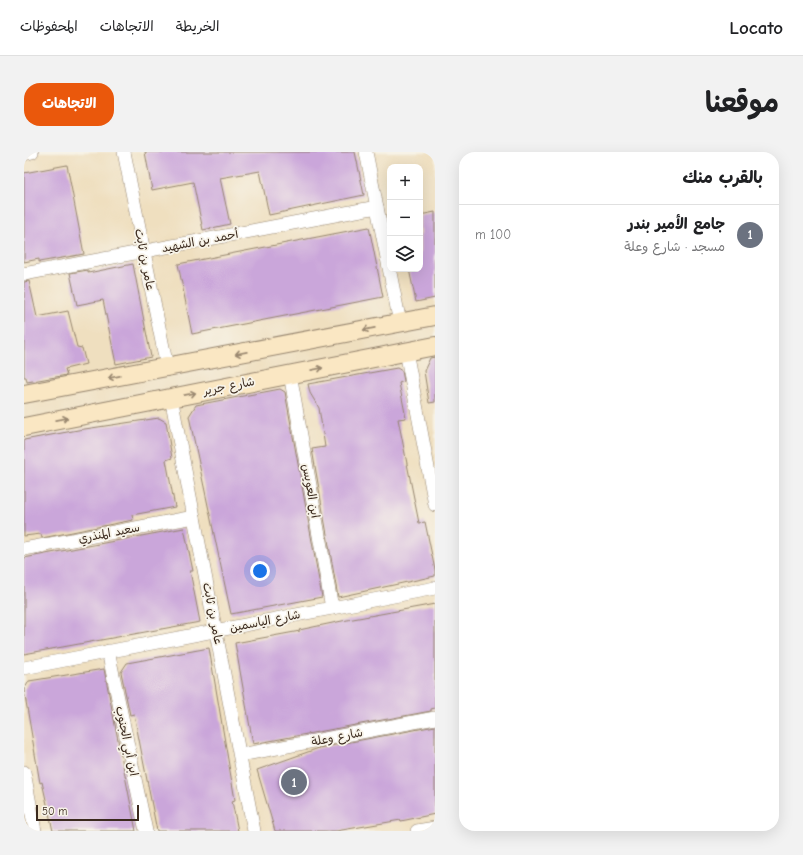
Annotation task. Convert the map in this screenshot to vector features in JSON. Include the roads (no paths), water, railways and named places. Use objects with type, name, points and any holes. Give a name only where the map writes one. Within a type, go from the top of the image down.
[{"type":"main road","points":[[24,394],[435,316]]},
{"type":"main road","name":"شارع جرير","points":[[24,427],[435,346]]},
{"type":"street","points":[[24,154],[32,152]]},
{"type":"street","name":"عامر بن ثابت","points":[[124,152],[167,367]]},
{"type":"street","points":[[366,152],[400,323]]},
{"type":"street","name":"أحمد بن الشهيد","points":[[24,274],[377,207]]},
{"type":"street","points":[[406,351],[432,469],[435,505]]},
{"type":"street","name":"ابن العويس","points":[[290,374],[332,608]]},
{"type":"street","name":"عامر بن ثابت","points":[[171,397],[254,831]]},
{"type":"street","name":"سعيد المنذري","points":[[24,549],[194,517]]},
{"type":"street","name":"شارع الياسمين","points":[[24,668],[435,588]]},
{"type":"street","name":"ابن أبي الجنوب","points":[[108,651],[146,831]]},
{"type":"street","name":"شارع وعلة","points":[[240,755],[435,718]]},
{"type":"street","points":[[24,772],[25,786],[35,831]]},
{"type":"street","points":[[417,831],[435,828]]},
{"type":"place","name":"جامع الأمير بندر","points":[[294,782]]}]
